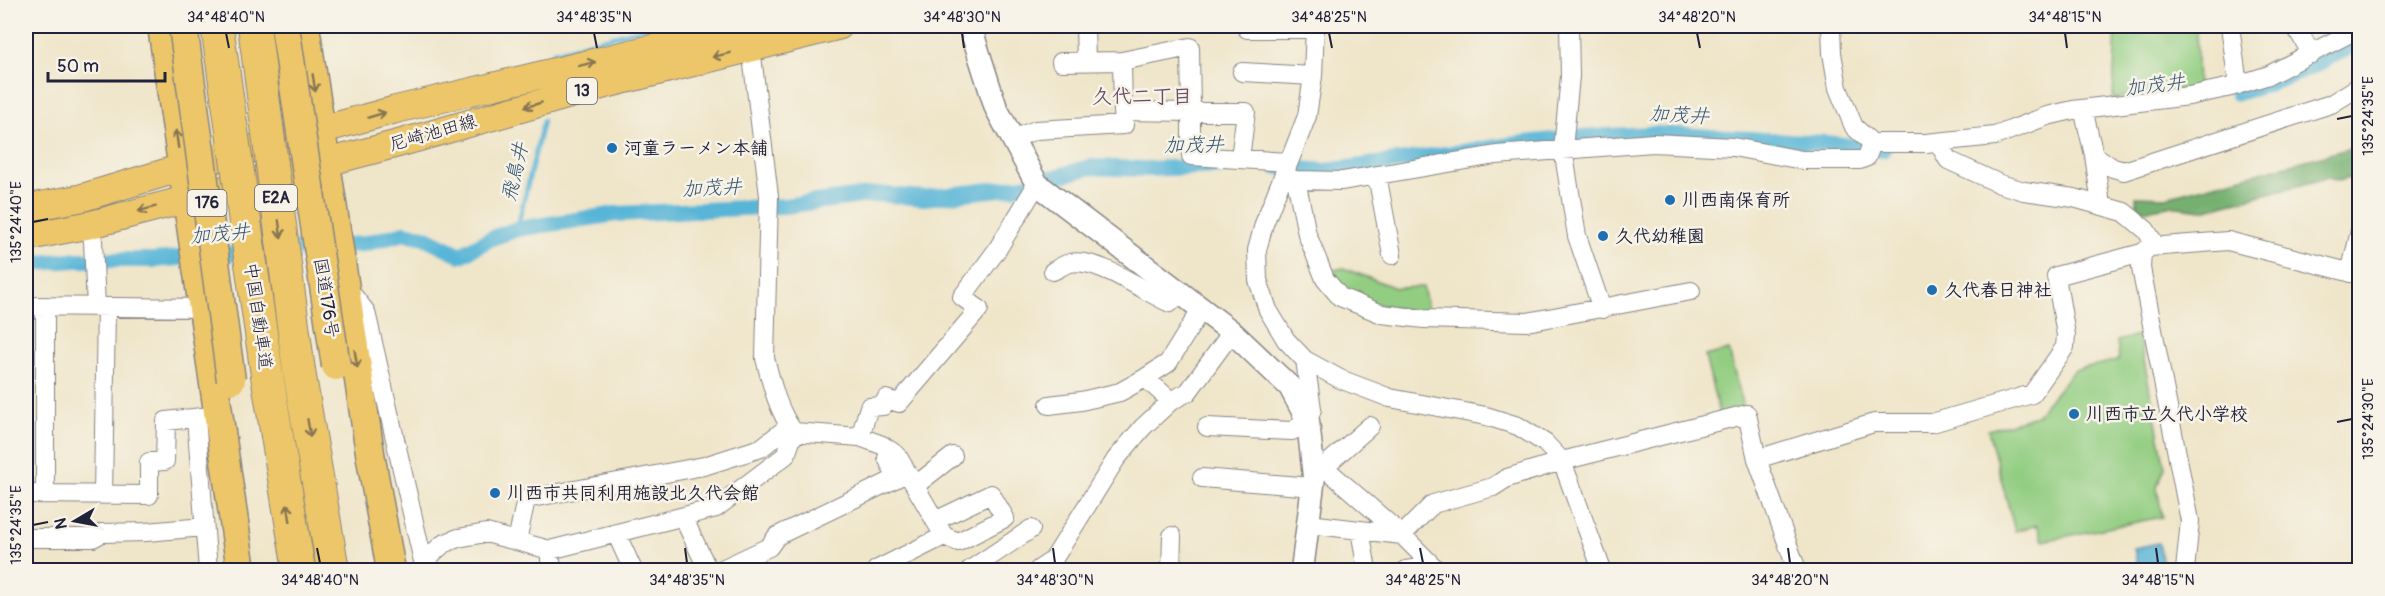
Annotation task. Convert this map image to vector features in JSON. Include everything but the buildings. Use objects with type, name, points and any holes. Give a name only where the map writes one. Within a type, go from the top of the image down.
[{"type":"highway","points":[[162,26],[181,168],[204,308],[208,417],[241,570]]},
{"type":"highway","name":"176","points":[[183,26],[257,570]]},
{"type":"highway","name":"中国自動車道","points":[[217,26],[267,375],[299,570]]},
{"type":"highway","name":"中国自動車道","points":[[254,26],[299,370],[333,570]]},
{"type":"highway","name":"国道176号","points":[[285,26],[336,366],[372,570]]},
{"type":"highway","points":[[305,26],[371,459],[391,570]]},
{"type":"main road","name":"尼崎池田線","points":[[26,208],[81,198],[181,168],[394,110],[750,33],[839,26]]},
{"type":"main road","name":"尼崎池田線","points":[[26,237],[89,225],[600,86],[750,33]]},
{"type":"street","points":[[970,26],[996,108],[1037,184],[1232,332],[1290,387],[1308,421],[1317,477],[1302,570]]},
{"type":"street","points":[[1085,26],[1086,61]]},
{"type":"street","points":[[1569,26],[1570,76],[1563,149],[1577,236],[1602,309]]},
{"type":"street","points":[[1831,26],[1832,53],[1838,88],[1854,127],[1872,143],[1938,142],[1995,136],[2014,131],[2047,116],[2083,109],[2189,96],[2238,85],[2269,75],[2360,28]]},
{"type":"street","points":[[2230,26],[2238,85]]},
{"type":"street","points":[[2295,26],[2312,54]]},
{"type":"street","points":[[1247,29],[1315,28],[1313,76],[1306,116],[1289,173],[1264,224],[1257,250],[1258,280],[1268,310],[1286,340],[1305,360],[1340,379],[1390,398],[1486,416],[1518,426],[1545,443],[1562,461],[1602,570]]},
{"type":"street","points":[[424,566],[443,544],[458,538],[486,533],[550,550],[716,508],[786,455],[792,429],[771,382],[765,358],[769,196],[750,33]]},
{"type":"street","points":[[1061,62],[1122,61],[1190,47],[1191,156],[1240,158],[1289,173],[1342,181],[1496,155],[1653,142],[1733,147],[1802,160],[1860,160],[1867,157],[1872,143]]},
{"type":"street","points":[[1012,139],[1036,130],[1124,125],[1122,61]]},
{"type":"street","points":[[1242,72],[1313,76]]},
{"type":"street","points":[[2094,155],[2113,168],[2124,171],[2331,104],[2360,86]]},
{"type":"street","points":[[2083,109],[2094,155],[2101,205]]},
{"type":"street","points":[[1123,111],[1245,112],[1240,158]]},
{"type":"street","points":[[1938,142],[1948,160],[2000,184],[2024,191],[2053,194],[2124,212],[2146,230],[2149,249],[2141,268],[2190,521],[2185,570]]},
{"type":"street","points":[[1289,173],[1307,234],[1325,279],[1340,297],[1382,314],[1424,319],[1527,322],[1690,291]]},
{"type":"street","points":[[1377,174],[1392,255]]},
{"type":"street","points":[[860,437],[869,407],[883,406],[886,399],[899,403],[979,309],[962,297],[997,250],[1037,184]]},
{"type":"street","points":[[89,225],[101,308],[103,495]]},
{"type":"street","points":[[1757,459],[1874,423],[1932,423],[2032,394],[2065,347],[2066,335],[2056,276],[2149,249],[2228,241],[2355,274],[2360,231]]},
{"type":"street","points":[[1053,271],[1069,263],[1087,263],[1110,272],[1170,303],[1179,294]]},
{"type":"street","points":[[344,282],[366,312],[424,566]]},
{"type":"street","points":[[26,306],[204,308]]},
{"type":"street","points":[[45,306],[45,494]]},
{"type":"street","points":[[1049,405],[1081,401],[1120,392],[1145,378],[1168,363],[1202,308]]},
{"type":"street","points":[[1038,570],[1052,565],[1116,459],[1143,427],[1171,401],[1188,392],[1232,332]]},
{"type":"street","points":[[1207,427],[1292,431],[1308,421],[1312,409],[1305,360]]},
{"type":"street","points":[[1145,378],[1171,401]]},
{"type":"street","points":[[1402,535],[1433,504],[1493,487],[1507,478],[1562,461],[1747,414],[1757,459],[1797,570]]},
{"type":"street","points":[[26,494],[149,495],[149,462],[165,460],[166,421],[208,417],[204,527],[208,570]]},
{"type":"street","points":[[1317,477],[1370,426]]},
{"type":"street","points":[[517,541],[526,499],[704,466],[761,448],[792,429],[860,437],[885,447],[897,455],[915,484],[940,528],[876,570]]},
{"type":"street","points":[[720,570],[769,548],[777,536],[897,478],[883,451],[885,447]]},
{"type":"street","points":[[915,484],[953,456]]},
{"type":"street","points":[[1202,478],[1317,477],[1402,535],[1435,568]]},
{"type":"street","points":[[683,517],[708,570]]},
{"type":"street","points":[[1309,524],[1402,535]]},
{"type":"street","points":[[26,538],[93,538],[102,532],[146,532],[204,527]]},
{"type":"street","points":[[970,570],[1031,529]]},
{"type":"street","points":[[1360,530],[1367,570]]},
{"type":"street","points":[[616,533],[633,570]]},
{"type":"street","points":[[1171,570],[1172,536]]},
{"type":"street","points":[[550,550],[550,560],[554,570]]},
{"type":"street","points":[[1406,570],[1435,568]]},
{"type":"green space","points":[[2116,26],[2196,26],[2198,89],[2113,99]]},
{"type":"green space","points":[[2359,146],[2359,175],[2339,181],[2328,178],[2203,210],[2168,206],[2145,210],[2137,205],[2136,196],[2166,197]]},
{"type":"green space","points":[[1343,268],[1396,288],[1423,287],[1429,314],[1355,301],[1330,271]]},
{"type":"green space","points":[[2139,335],[2165,468],[2157,487],[2162,517],[2043,541],[2037,525],[2015,531],[1988,430],[2036,416],[2074,370],[2119,360],[2117,341]]},
{"type":"green space","points":[[1729,350],[1744,412],[1720,418],[1705,356]]},
{"type":"water","points":[[2159,543],[2164,570],[2138,570],[2134,548]]},
{"type":"waterway","name":"飛鳥井","points":[[553,52],[653,26]]},
{"type":"waterway","name":"加茂井","points":[[2237,93],[2301,71],[2360,39]]},
{"type":"waterway","name":"飛鳥井","points":[[517,229],[543,121]]},
{"type":"waterway","name":"加茂井","points":[[1276,167],[1327,171],[1525,143],[1580,137],[1656,134],[1826,143],[1883,150]]},
{"type":"waterway","name":"加茂井","points":[[26,264],[75,260],[153,260],[363,244],[405,233],[424,237],[461,255],[492,238],[517,229],[616,214],[784,206],[877,194],[924,198],[1024,186],[1090,167],[1144,169],[1226,166]]},
{"type":"place","name":"河童ラーメン本舗","points":[[612,148]]},
{"type":"place","name":"川西南保育所","points":[[1670,200]]},
{"type":"place","name":"久代幼稚園","points":[[1603,236]]},
{"type":"place","name":"久代春日神社","points":[[1932,290]]},
{"type":"place","name":"川西市立久代小学校","points":[[2074,414]]},
{"type":"place","name":"川西市共同利用施設北久代会館","points":[[495,493]]},
{"type":"district","name":"久代二丁目","points":[[1142,96]]}]
